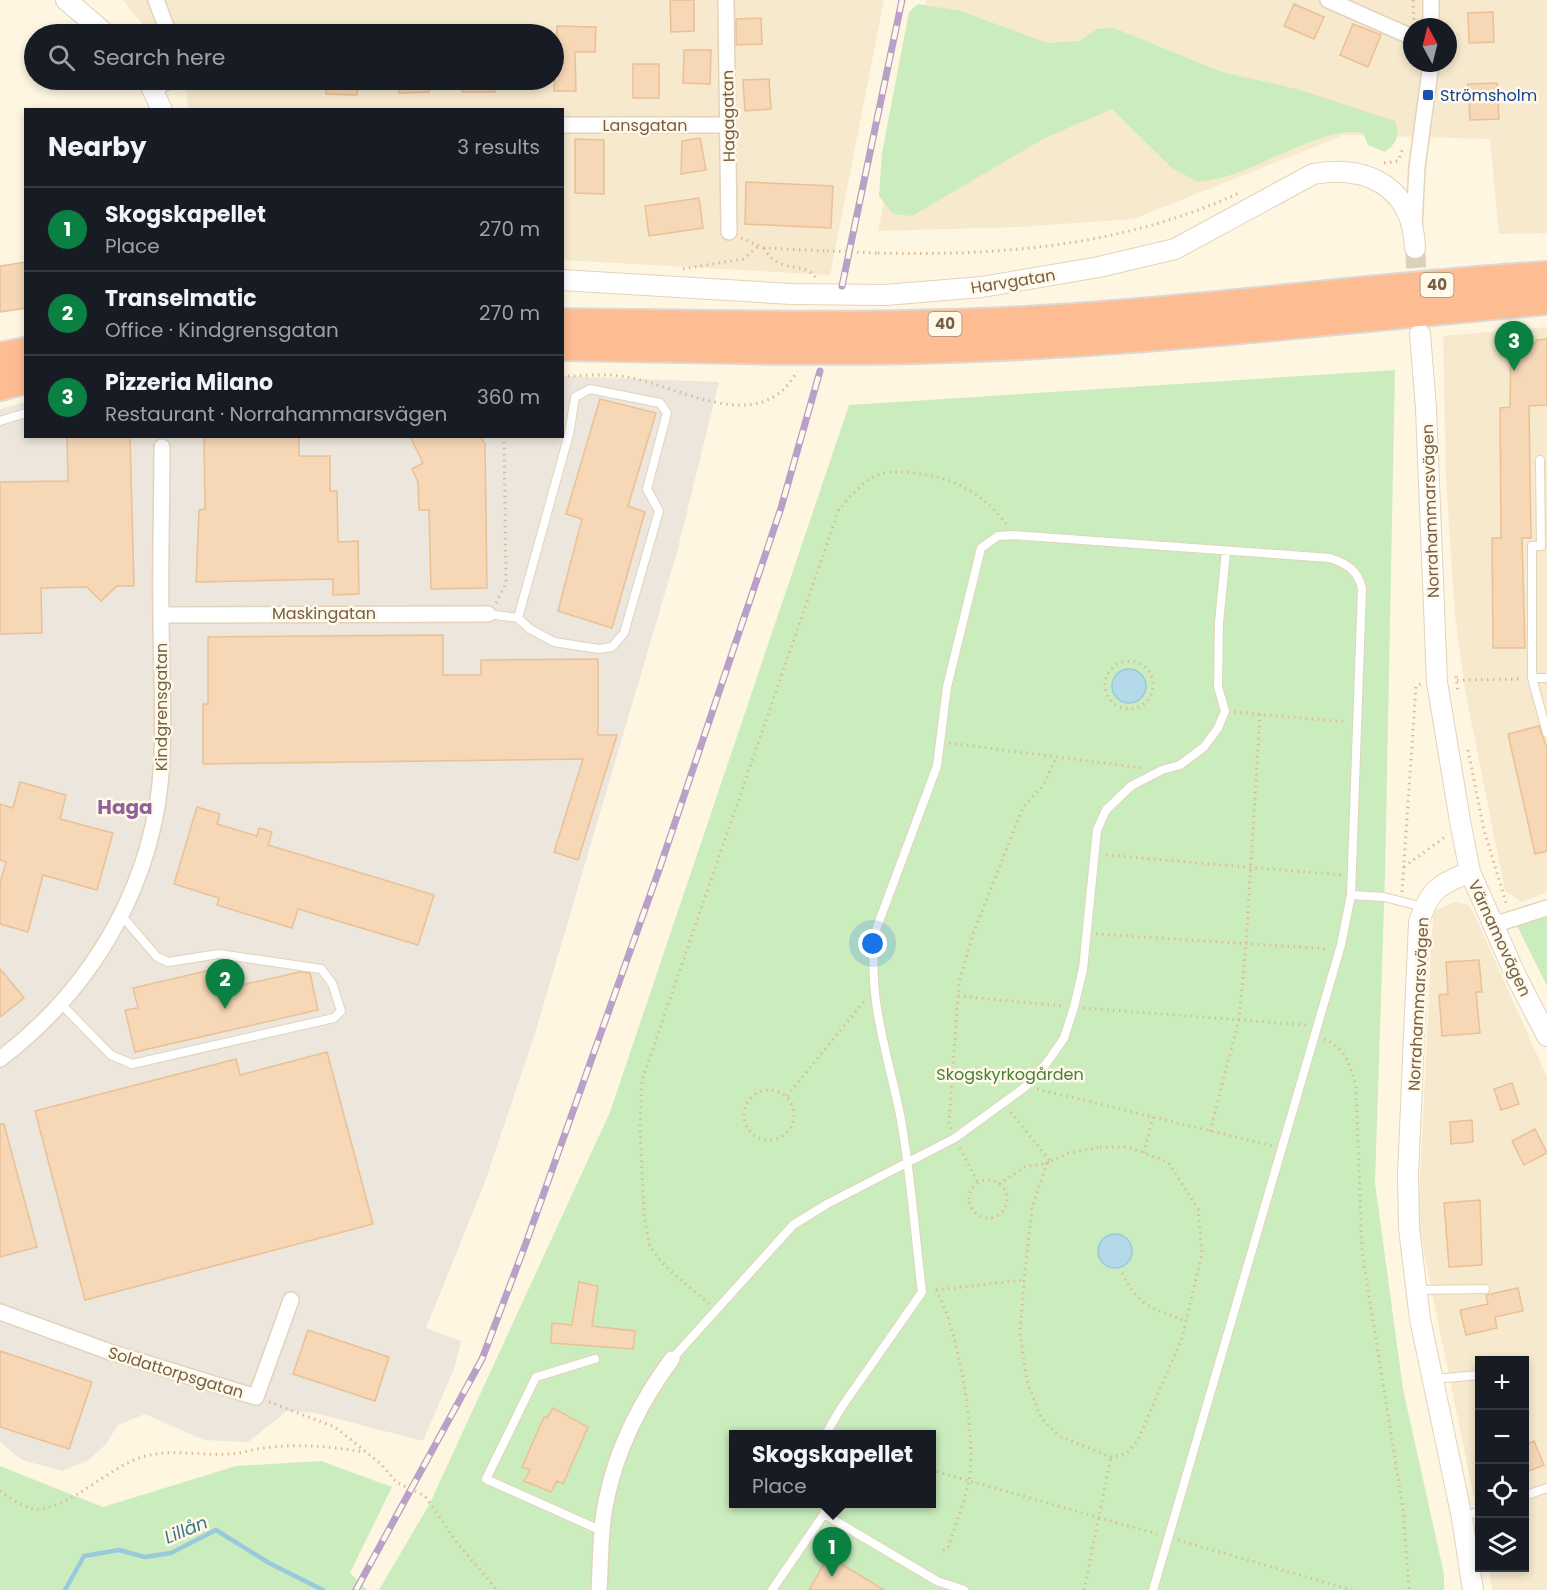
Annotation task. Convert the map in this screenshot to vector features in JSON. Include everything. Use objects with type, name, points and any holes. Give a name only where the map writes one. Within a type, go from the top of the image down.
[{"type":"highway","name":"40","points":[[564,323],[853,326],[968,324],[1059,319],[1547,276]]},
{"type":"highway","name":"40","points":[[564,346],[852,351],[975,347],[1151,337],[1547,300]]},
{"type":"highway","points":[[0,357],[24,352]]},
{"type":"highway","points":[[0,386],[24,380]]},
{"type":"street","points":[[66,0],[94,24]]},
{"type":"street","points":[[156,0],[165,24]]},
{"type":"street","name":"Hagagatan","points":[[726,0],[729,232]]},
{"type":"street","points":[[1328,0],[1403,33]]},
{"type":"street","points":[[1431,0],[1431,18]]},
{"type":"street","points":[[1415,248],[1417,167],[1430,72]]},
{"type":"street","points":[[158,90],[162,108]]},
{"type":"street","name":"Lansgatan","points":[[564,125],[728,125]]},
{"type":"street","name":"Harvgatan","points":[[564,280],[791,294],[885,295],[982,286],[1100,267],[1175,249],[1312,174],[1336,170],[1360,172],[1381,182],[1400,200],[1414,228]]},
{"type":"street","name":"Norrahammarsvägen","points":[[1420,333],[1437,682],[1470,872],[1445,883],[1428,897],[1419,922],[1408,1175],[1408,1228],[1415,1290],[1433,1379],[1471,1514],[1473,1590]]},
{"type":"street","name":"Kindgrensgatan","points":[[0,1059],[61,1004],[101,953],[122,916],[141,867],[160,778],[161,442]]},
{"type":"street","name":"Maskingatan","points":[[161,615],[488,614]]},
{"type":"street","name":"Värnamovägen","points":[[1470,872],[1502,922],[1547,1036]]},
{"type":"street","points":[[1502,922],[1547,908]]},
{"type":"street","name":"Soldattorpsgatan","points":[[0,1312],[113,1353],[256,1397],[291,1300]]},
{"type":"street","points":[[599,1590],[607,1497],[633,1424],[652,1386],[672,1359]]},
{"type":"lane","points":[[488,614],[518,618],[530,629],[554,642],[599,649],[612,647],[624,633],[659,511],[647,489],[667,413],[660,404],[590,389],[575,397],[569,434],[518,618]]},
{"type":"lane","points":[[0,421],[24,414]]},
{"type":"lane","points":[[1541,460],[1541,546],[1532,546],[1532,678],[1547,733]]},
{"type":"lane","points":[[828,1430],[841,1408],[922,1292],[901,1122],[874,990],[872,952],[877,927],[937,766],[947,687],[981,548],[998,536],[1014,535],[1330,558],[1345,563],[1358,574],[1362,588],[1351,895],[1340,950],[1153,1590]]},
{"type":"lane","points":[[672,1359],[793,1225],[827,1204],[907,1165],[955,1138],[1025,1087],[1046,1064],[1064,1038],[1083,969],[1097,830],[1106,810],[1131,786],[1162,770],[1180,765],[1204,747],[1218,728],[1225,711],[1218,687],[1226,551]]},
{"type":"lane","points":[[1532,678],[1547,678]]},
{"type":"lane","points":[[1351,895],[1384,897],[1424,908]]},
{"type":"lane","points":[[61,1004],[111,1055],[132,1064],[334,1018],[341,1011],[332,982],[321,969],[219,954],[168,962],[157,957],[122,916]]},
{"type":"lane","points":[[1415,1290],[1485,1289]]},
{"type":"lane","points":[[595,1359],[536,1377],[486,1479],[603,1531]]},
{"type":"lane","points":[[1433,1379],[1475,1375]]},
{"type":"lane","points":[[1529,1494],[1547,1488]]},
{"type":"lane","points":[[772,1590],[826,1508]]},
{"type":"lane","points":[[824,1514],[937,1581],[964,1590]]},
{"type":"lane","points":[[934,1590],[937,1581]]},
{"type":"path","points":[[1413,0],[1414,18]]},
{"type":"path","points":[[1376,162],[1387,164],[1398,161],[1405,142]]},
{"type":"path","points":[[729,232],[764,248],[878,253],[1004,252],[1078,243],[1190,212],[1244,190]]},
{"type":"path","points":[[680,269],[743,259],[759,246]]},
{"type":"path","points":[[764,248],[770,259],[780,265],[810,271],[816,276],[817,285]]},
{"type":"path","points":[[564,376],[626,376],[723,404],[750,406],[776,395],[790,385],[798,370]]},
{"type":"path","points":[[488,614],[502,595],[506,583],[504,438]]},
{"type":"path","points":[[717,1311],[666,1266],[650,1247],[644,1216],[640,1126],[642,1080],[839,509],[861,487],[880,474],[939,475],[965,486],[992,506],[1014,535]]},
{"type":"path","points":[[1126,660],[1140,663],[1150,672],[1154,686],[1150,699],[1139,708],[1125,710],[1113,704],[1105,692],[1106,678],[1113,666],[1126,660]]},
{"type":"path","points":[[1455,669],[1460,701]]},
{"type":"path","points":[[1456,680],[1532,678]]},
{"type":"path","points":[[1225,711],[1358,723]]},
{"type":"path","points":[[1210,1131],[1239,1019],[1246,945],[1260,714]]},
{"type":"path","points":[[940,741],[1056,758],[1162,770]]},
{"type":"path","points":[[1467,745],[1502,922]]},
{"type":"path","points":[[978,1183],[949,1123],[959,982],[973,934],[1023,807],[1043,786],[1056,758]]},
{"type":"path","points":[[1403,868],[1446,836]]},
{"type":"path","points":[[1094,854],[1352,876]]},
{"type":"path","points":[[1086,934],[1340,950]]},
{"type":"path","points":[[787,1096],[874,990]]},
{"type":"path","points":[[957,996],[1318,1025]]},
{"type":"path","points":[[1315,1035],[1341,1048],[1349,1061],[1356,1086],[1362,1252],[1401,1498],[1409,1590]]},
{"type":"path","points":[[1025,1087],[1283,1148]]},
{"type":"path","points":[[773,1090],[787,1096],[794,1109],[794,1123],[785,1135],[772,1141],[765,1140],[757,1138],[747,1129],[743,1114],[748,1101],[759,1091],[773,1090]]},
{"type":"path","points":[[1003,1104],[1051,1162]]},
{"type":"path","points":[[1144,1153],[1154,1117]]},
{"type":"path","points":[[1100,1147],[1128,1147],[1144,1153],[1168,1162],[1198,1209],[1202,1252],[1182,1338],[1138,1440],[1126,1454],[1110,1457],[1059,1436],[1041,1418],[1027,1381],[1020,1334],[1032,1208],[1047,1163],[1069,1153],[1100,1147]]},
{"type":"path","points":[[999,1184],[1025,1167],[1051,1162]]},
{"type":"path","points":[[987,1180],[999,1184],[1006,1193],[1006,1205],[999,1215],[988,1219],[976,1215],[969,1206],[969,1194],[978,1183],[987,1180]]},
{"type":"path","points":[[1122,1273],[1131,1292],[1141,1304],[1186,1321]]},
{"type":"path","points":[[922,1292],[1024,1280]]},
{"type":"path","points":[[936,1290],[944,1305],[959,1364],[969,1428],[969,1480],[948,1548],[939,1552]]},
{"type":"path","points":[[256,1397],[335,1427],[381,1464],[396,1482],[425,1496],[458,1544],[497,1590]]},
{"type":"path","points":[[0,1491],[18,1503],[38,1509],[54,1506],[114,1470],[144,1456],[185,1451],[229,1454],[266,1447],[321,1445],[365,1452]]},
{"type":"path","points":[[1084,1590],[1100,1518],[1110,1457]]},
{"type":"path","points":[[936,1471],[1352,1590]]},
{"type":"shaded area","points":[[123,0],[884,0],[830,275],[564,260],[564,108],[188,108],[186,90],[564,90],[564,24],[142,24]]},
{"type":"shaded area","name":"Strömsholm","points":[[926,0],[1547,0],[1547,233],[1499,234],[1490,139],[1344,135],[1133,219],[1018,227],[878,231]]},
{"type":"shaded area","points":[[1547,327],[1547,892],[1522,902],[1505,891],[1465,690],[1455,615],[1446,480],[1443,336]]},
{"type":"shaded area","points":[[564,376],[719,382],[677,552],[536,1030],[485,1182],[426,1328],[461,1341],[454,1369],[423,1441],[315,1413],[287,1411],[248,1442],[204,1440],[145,1414],[118,1425],[106,1444],[89,1460],[62,1471],[22,1460],[0,1442],[0,409],[24,402],[24,438],[564,438]]},
{"type":"shaded area","points":[[1455,902],[1468,905],[1473,911],[1547,1077],[1547,1590],[1492,1590],[1490,1572],[1529,1572],[1529,1356],[1475,1356],[1475,1503],[1418,1223],[1434,911]]},
{"type":"green space","points":[[918,4],[961,11],[1047,43],[1080,41],[1097,29],[1114,28],[1222,72],[1297,89],[1395,121],[1396,138],[1385,152],[1368,145],[1363,133],[1333,134],[1298,146],[1234,174],[1198,182],[1172,168],[1112,109],[1045,138],[912,216],[893,214],[879,196],[882,153],[909,12]]},
{"type":"green space","name":"Skogskyrkogården","points":[[1395,370],[1385,876],[1375,1183],[1403,1389],[1444,1574],[1444,1590],[379,1590],[430,1503],[610,1112],[849,405]]},
{"type":"green space","points":[[1547,915],[1547,986],[1517,926]]},
{"type":"green space","points":[[321,1461],[392,1487],[350,1573],[367,1590],[0,1590],[0,1466],[103,1507],[236,1466]]},
{"type":"water","points":[[1129,669],[1141,674],[1146,686],[1141,698],[1129,703],[1117,698],[1112,686],[1117,674]]},
{"type":"water","points":[[1115,1234],[1127,1239],[1132,1251],[1127,1263],[1115,1268],[1103,1263],[1098,1251],[1103,1239]]},
{"type":"building","points":[[670,0],[694,0],[694,31],[671,32]]},
{"type":"building","points":[[1294,4],[1324,17],[1314,39],[1284,26]]},
{"type":"building","points":[[1493,12],[1494,42],[1469,43],[1468,13]]},
{"type":"building","points":[[761,18],[762,44],[736,45],[736,19]]},
{"type":"building","points":[[1353,24],[1381,35],[1368,67],[1340,55]]},
{"type":"building","points":[[564,26],[596,27],[595,52],[575,52],[576,91],[554,91],[564,90]]},
{"type":"building","points":[[684,50],[711,50],[710,84],[683,83]]},
{"type":"building","points":[[633,64],[659,64],[659,98],[633,98]]},
{"type":"building","points":[[769,79],[771,109],[745,111],[743,80]]},
{"type":"building","points":[[1497,83],[1499,119],[1470,120],[1468,84]]},
{"type":"building","points":[[326,90],[357,90],[357,95],[326,94]]},
{"type":"building","points":[[399,90],[429,90],[429,92],[399,93]]},
{"type":"building","points":[[462,90],[495,90],[495,92],[462,92]]},
{"type":"building","points":[[700,138],[706,170],[681,174],[682,141]]},
{"type":"building","points":[[575,139],[604,140],[604,194],[575,193]]},
{"type":"building","points":[[746,182],[833,186],[831,228],[745,224]]},
{"type":"building","points":[[699,198],[703,228],[649,236],[645,206]]},
{"type":"building","points":[[24,262],[24,308],[0,312],[0,266]]},
{"type":"building","points":[[1547,339],[1547,405],[1529,406],[1531,538],[1522,538],[1525,648],[1493,648],[1492,538],[1501,538],[1500,408],[1510,407],[1511,344],[1534,344],[1537,340]]},
{"type":"building","points":[[600,399],[656,413],[628,506],[645,512],[612,628],[558,611],[582,519],[566,514]]},
{"type":"building","points":[[67,438],[130,438],[134,586],[117,586],[101,601],[87,587],[41,588],[42,633],[0,634],[0,482],[68,481]]},
{"type":"building","points":[[204,438],[299,438],[299,456],[330,456],[330,491],[337,491],[338,542],[358,541],[359,594],[333,595],[333,579],[196,582],[199,510],[205,509]]},
{"type":"building","points":[[411,438],[481,438],[485,444],[487,588],[431,589],[429,510],[419,510],[418,482],[412,469],[423,463]]},
{"type":"building","points":[[443,635],[443,675],[481,675],[481,660],[598,659],[598,735],[617,735],[578,860],[554,852],[583,759],[203,764],[203,704],[208,704],[208,637]]},
{"type":"building","points":[[1539,726],[1547,748],[1547,851],[1535,854],[1508,734]]},
{"type":"building","points":[[20,782],[66,795],[60,819],[113,833],[97,890],[43,875],[28,932],[0,924],[0,883],[6,862],[0,860],[0,804],[13,808]]},
{"type":"building","points":[[197,807],[220,814],[217,824],[257,836],[259,828],[272,832],[268,845],[434,895],[418,945],[298,909],[292,928],[217,905],[219,898],[174,884]]},
{"type":"building","points":[[1479,960],[1482,992],[1476,992],[1480,1033],[1442,1036],[1439,995],[1448,994],[1446,962]]},
{"type":"building","points":[[232,965],[237,986],[300,972],[310,973],[318,1010],[135,1052],[125,1010],[138,1008],[133,988]]},
{"type":"building","points":[[0,969],[24,998],[0,1017]]},
{"type":"building","points":[[327,1052],[373,1224],[85,1300],[35,1111],[236,1059],[240,1075]]},
{"type":"building","points":[[1512,1083],[1519,1104],[1501,1110],[1494,1089]]},
{"type":"building","points":[[1472,1120],[1473,1142],[1451,1144],[1450,1122]]},
{"type":"building","points":[[0,1124],[4,1124],[37,1247],[0,1257]]},
{"type":"building","points":[[1535,1129],[1547,1153],[1524,1165],[1512,1141]]},
{"type":"building","points":[[1480,1200],[1482,1265],[1449,1267],[1444,1203]]},
{"type":"building","points":[[579,1282],[598,1286],[592,1326],[635,1331],[633,1349],[551,1343],[552,1323],[572,1325]]},
{"type":"building","points":[[1518,1288],[1523,1311],[1495,1317],[1497,1328],[1466,1335],[1460,1310],[1488,1304],[1486,1295]]},
{"type":"building","points":[[308,1330],[389,1357],[375,1401],[293,1374]]},
{"type":"building","points":[[0,1351],[92,1382],[69,1449],[0,1427]]},
{"type":"building","points":[[553,1408],[588,1427],[563,1484],[557,1481],[551,1492],[524,1481],[530,1470],[522,1467],[544,1417],[547,1418]]},
{"type":"building","points":[[1534,1441],[1544,1465],[1529,1471],[1529,1464],[1529,1443]]},
{"type":"building","points":[[828,1557],[853,1571],[884,1590],[809,1590]]},
{"type":"waterway","name":"Lillån","points":[[65,1590],[84,1556],[119,1550],[145,1557],[171,1553],[216,1530],[269,1563],[323,1590]]},
{"type":"tunnel","points":[[1415,248],[1418,298]]},
{"type":"railway","points":[[842,286],[902,0]]},
{"type":"railway","points":[[356,1590],[482,1359],[526,1243],[659,870],[781,508],[820,371]]},
{"type":"place","name":"Strömsholm","points":[[1428,95]]},
{"type":"place","name":"Pizzeria Milano","points":[[1514,371]]},
{"type":"place","name":"Transelmatic","points":[[225,1009]]},
{"type":"place","name":"Skogskapellet","points":[[832,1577]]},
{"type":"district","name":"Haga","points":[[125,807]]}]
